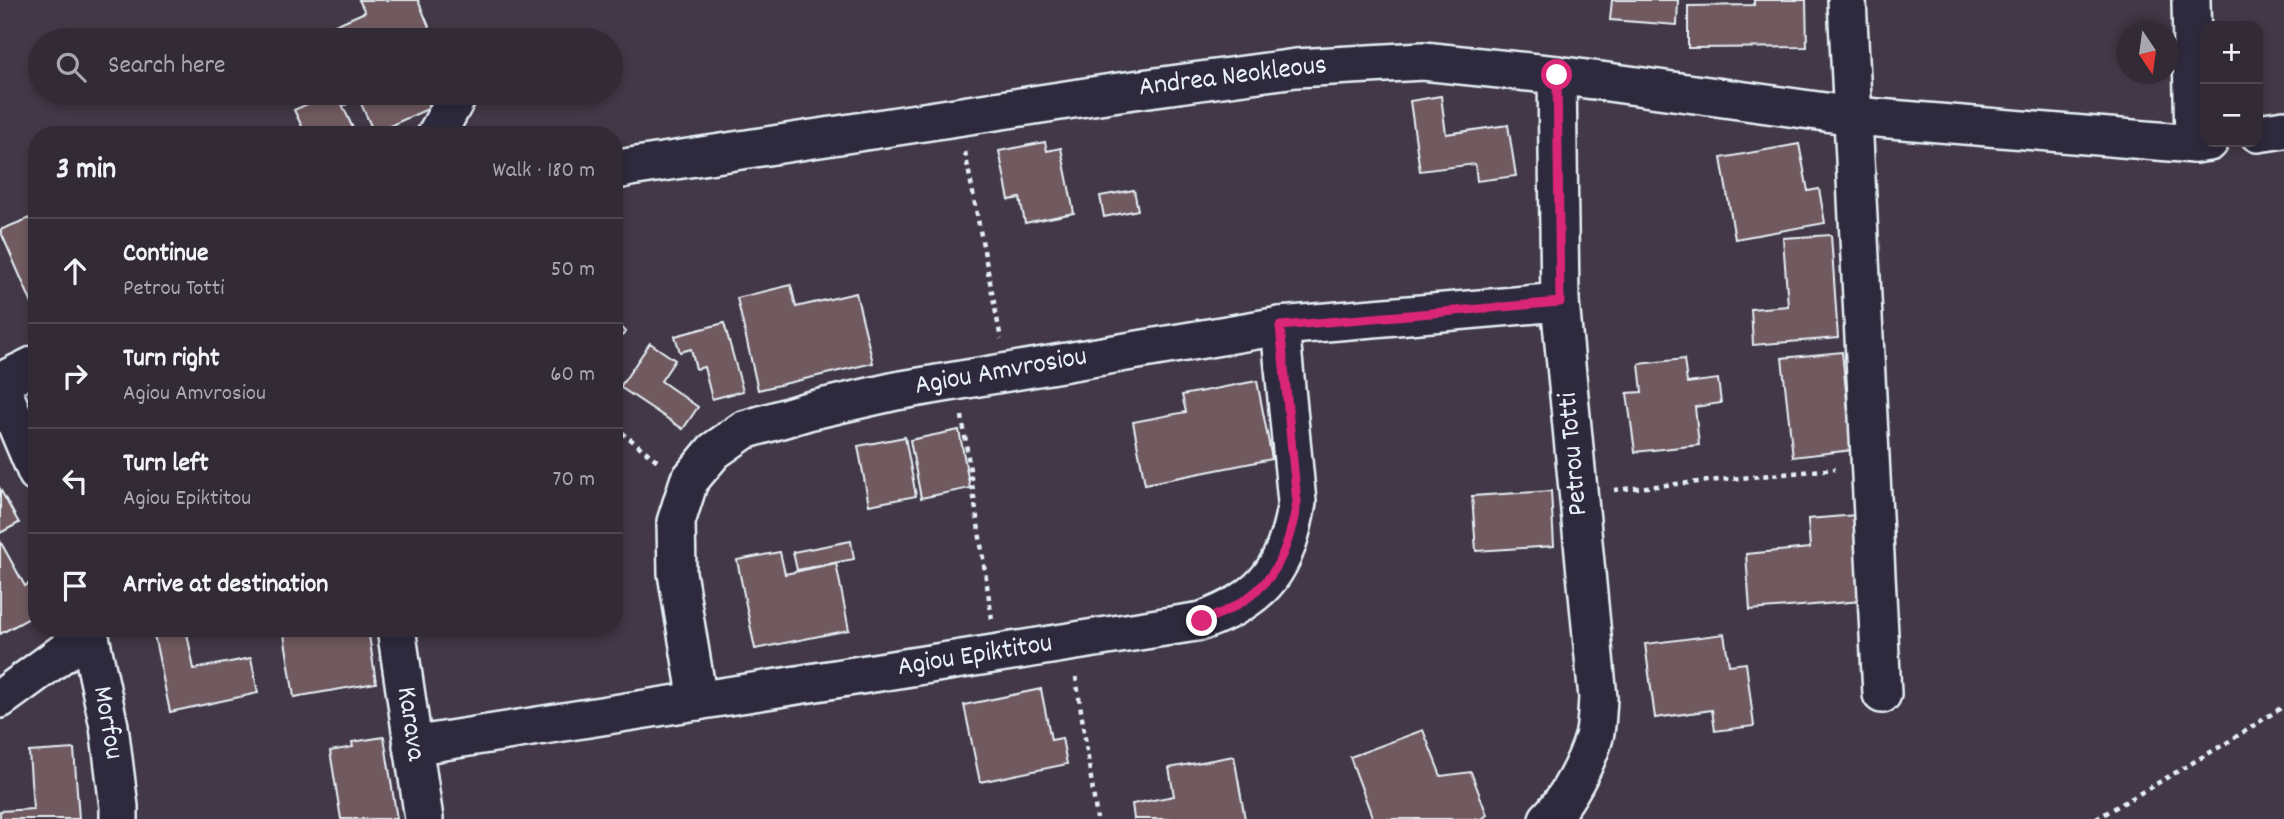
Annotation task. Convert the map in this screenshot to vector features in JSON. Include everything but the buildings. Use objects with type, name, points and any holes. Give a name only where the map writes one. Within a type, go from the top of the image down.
[{"type":"street","points":[[1847,0],[1882,694]]},
{"type":"street","points":[[2190,0],[2200,119]]},
{"type":"street","name":"Andrea Neokleous","points":[[623,169],[1296,68],[1423,61],[1557,75],[1854,116],[2200,143]]},
{"type":"street","name":"Petrou Totti","points":[[1548,819],[1570,789],[1583,764],[1594,736],[1598,698],[1560,302],[1557,75]]},
{"type":"street","points":[[441,126],[452,105]]},
{"type":"street","points":[[2263,133],[2284,129]]},
{"type":"street","name":"Agiou Amvrosiou","points":[[698,702],[677,573],[677,522],[687,485],[714,451],[744,430],[808,411],[896,391],[1280,326],[1560,302]]},
{"type":"street","name":"Agiou Epiktitou","points":[[412,746],[1202,621],[1230,611],[1270,578],[1284,556],[1292,531],[1297,502],[1280,326]]},
{"type":"street","points":[[28,369],[0,383],[28,451]]},
{"type":"street","points":[[0,699],[81,637]]},
{"type":"street","name":"Morfou","points":[[90,637],[109,726],[119,819]]},
{"type":"street","name":"Karava","points":[[397,637],[425,819]]},
{"type":"path","points":[[958,117],[1007,372]]},
{"type":"path","points":[[957,381],[997,653]]},
{"type":"path","points":[[623,433],[687,485]]},
{"type":"path","points":[[1578,493],[1871,466]]},
{"type":"path","points":[[1070,641],[1097,819]]},
{"type":"path","points":[[2096,819],[2284,706]]},
{"type":"route","points":[[1202,621],[1230,611],[1270,578],[1284,556],[1292,531],[1297,502],[1280,326],[1560,302],[1557,75]]}]
